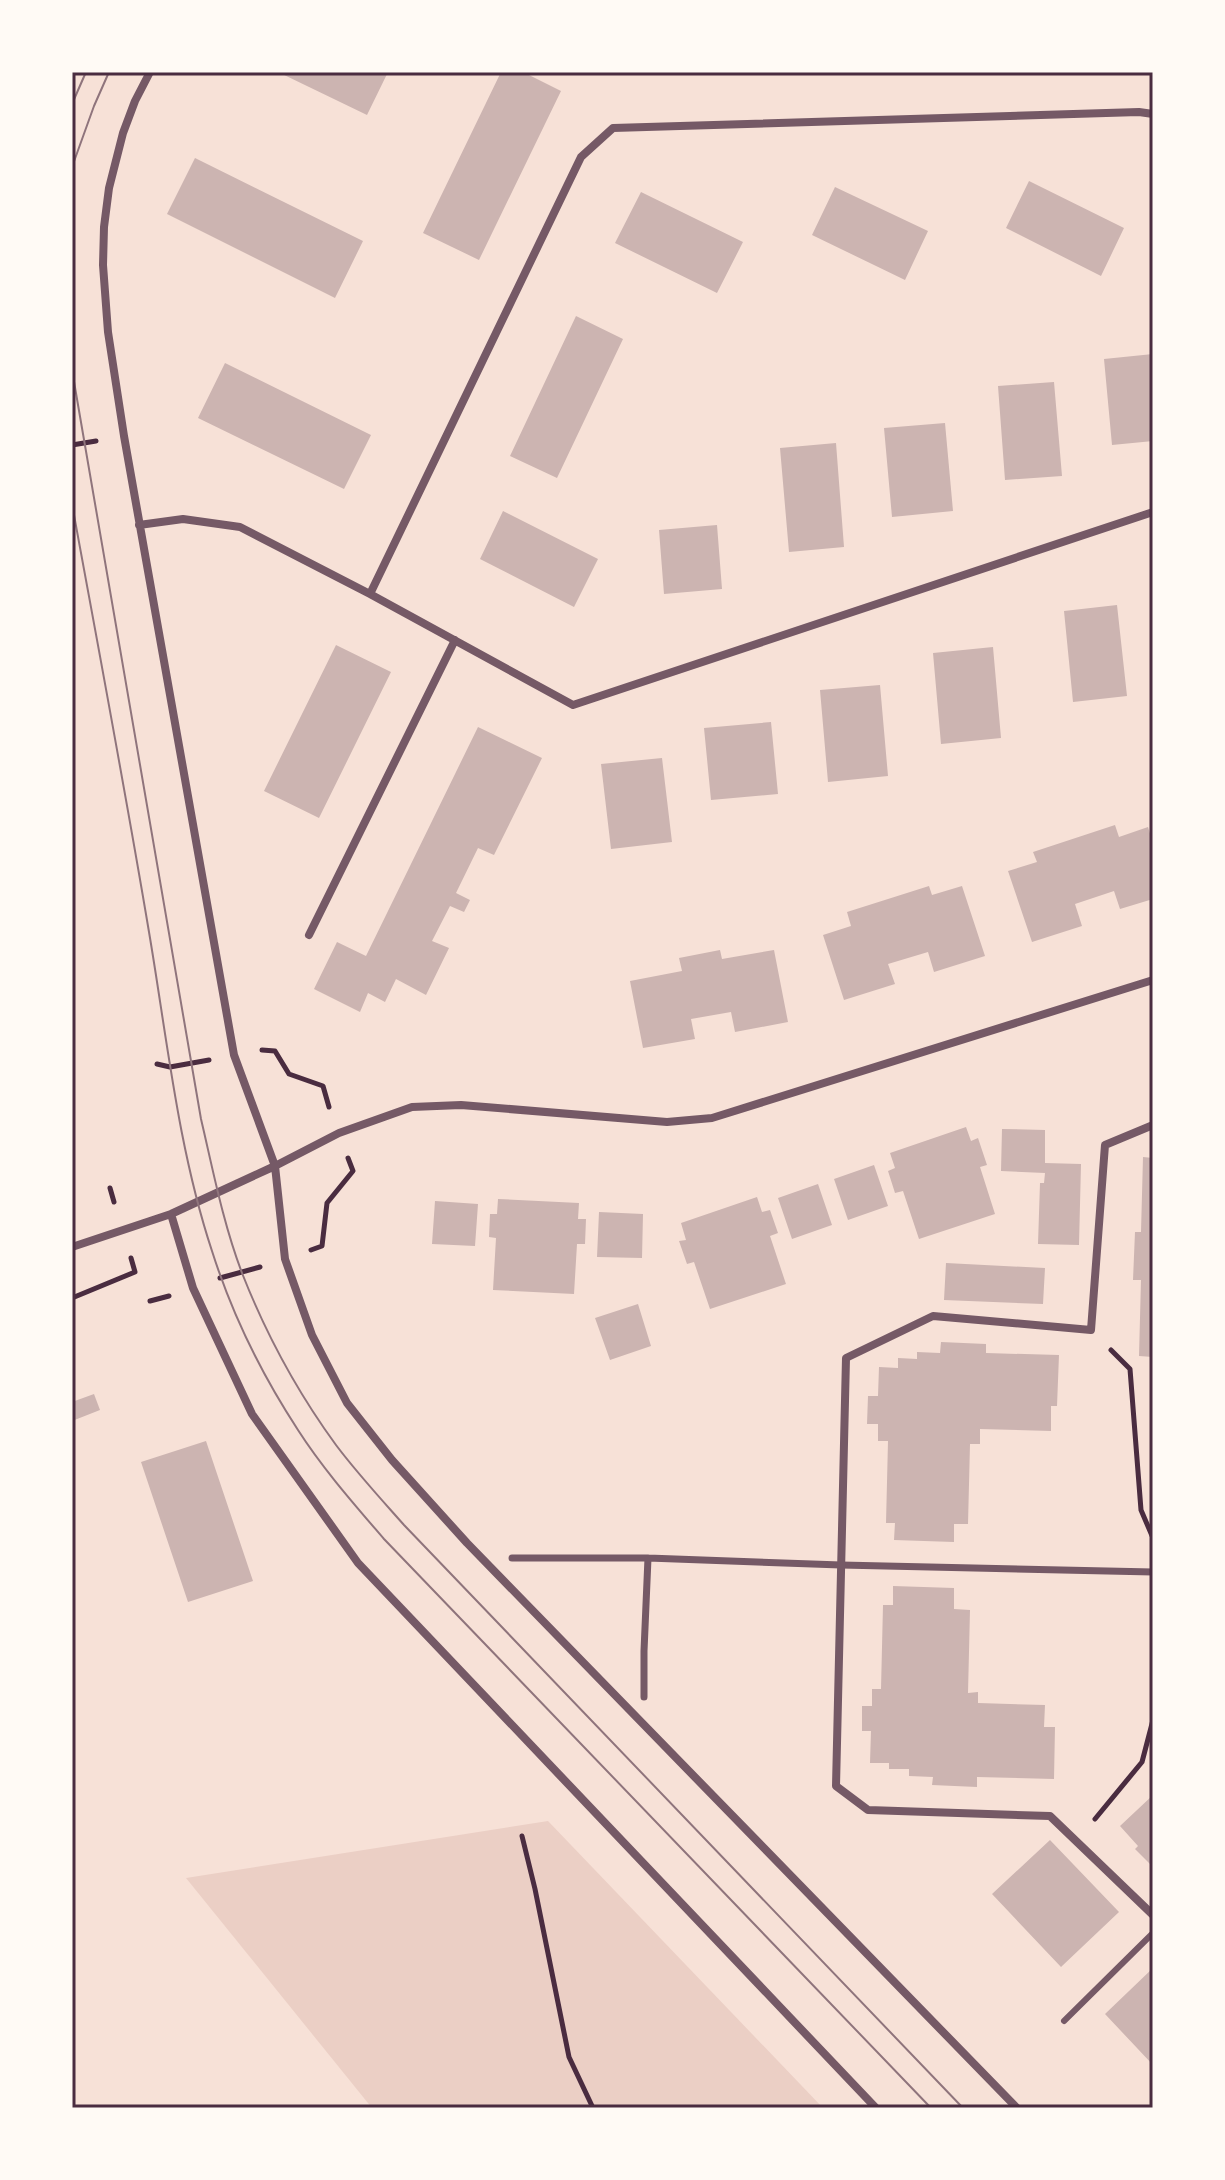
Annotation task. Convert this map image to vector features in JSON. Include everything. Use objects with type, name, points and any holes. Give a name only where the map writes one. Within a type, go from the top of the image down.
[{"type":"street","points":[[150,72],[123,133],[109,188],[103,265],[108,332],[139,525],[234,1055],[275,1166],[285,1259],[312,1335],[347,1403],[392,1460],[467,1543],[1017,2108]]},
{"type":"street","points":[[370,594],[581,157],[613,128],[1153,114]]},
{"type":"street","points":[[139,525],[183,519],[240,527],[573,705],[1153,512]]},
{"type":"street","points":[[309,935],[455,640]]},
{"type":"street","points":[[72,1247],[171,1214],[339,1133],[412,1107],[461,1105],[667,1122],[712,1118],[1153,980]]},
{"type":"street","points":[[1153,1125],[1105,1145],[1091,1330],[933,1316],[846,1358],[836,1786],[868,1810],[1050,1816],[1153,1915]]},
{"type":"street","points":[[171,1214],[193,1288],[252,1414],[358,1563],[876,2108]]},
{"type":"street","points":[[512,1558],[648,1558],[1153,1572]]},
{"type":"street","points":[[644,1697],[648,1558]]},
{"type":"lane","points":[[1064,2021],[1153,1933]]},
{"type":"path","points":[[258,1050],[275,1051],[289,1074],[323,1086],[327,1101]]},
{"type":"path","points":[[157,1064],[170,1067],[209,1060]]},
{"type":"path","points":[[301,1255],[322,1246],[327,1203],[353,1171],[350,1164]]},
{"type":"path","points":[[216,1279],[248,1271]]},
{"type":"path","points":[[72,1298],[135,1272]]},
{"type":"path","points":[[150,1301],[170,1296]]},
{"type":"path","points":[[1091,1330],[1130,1369],[1141,1510],[1153,1538]]},
{"type":"path","points":[[1077,1841],[1142,1762],[1153,1720]]},
{"type":"path","points":[[522,1836],[569,2057],[593,2108]]},
{"type":"shaded area","points":[[548,1821],[823,2108],[372,2108],[186,1878]]},
{"type":"building","points":[[278,72],[388,72],[367,115]]},
{"type":"building","points":[[501,72],[523,72],[561,91],[479,260],[423,233]]},
{"type":"building","points":[[195,158],[363,241],[335,298],[167,214]]},
{"type":"building","points":[[1029,181],[1124,228],[1101,276],[1006,228]]},
{"type":"building","points":[[835,187],[928,231],[905,280],[812,235]]},
{"type":"building","points":[[641,192],[743,242],[717,293],[615,243]]},
{"type":"building","points":[[576,316],[623,339],[557,478],[510,456]]},
{"type":"building","points":[[1153,354],[1153,441],[1112,445],[1104,359]]},
{"type":"building","points":[[225,363],[371,435],[344,489],[198,418]]},
{"type":"building","points":[[1054,382],[1062,476],[1005,480],[998,386]]},
{"type":"building","points":[[945,423],[953,511],[892,517],[884,428]]},
{"type":"building","points":[[836,443],[844,547],[789,552],[780,448]]},
{"type":"building","points":[[503,511],[598,559],[574,607],[480,559]]},
{"type":"building","points":[[717,525],[722,589],[664,594],[659,530]]},
{"type":"building","points":[[1117,605],[1127,696],[1073,702],[1064,611]]},
{"type":"building","points":[[336,645],[391,672],[319,818],[264,791]]},
{"type":"building","points":[[993,647],[1001,738],[941,744],[933,653]]},
{"type":"building","points":[[880,685],[888,776],[828,782],[820,690]]},
{"type":"building","points":[[771,722],[778,794],[711,800],[704,728]]},
{"type":"building","points":[[478,727],[542,758],[494,855],[478,848],[456,893],[470,900],[464,912],[450,906],[432,941],[449,948],[426,995],[396,979],[385,1002],[368,993],[360,1012],[314,989],[337,942],[366,956]]},
{"type":"building","points":[[662,758],[672,842],[611,849],[601,764]]},
{"type":"building","points":[[1115,825],[1119,837],[1148,827],[1153,843],[1153,899],[1120,909],[1114,891],[1075,904],[1082,926],[1032,942],[1008,871],[1037,862],[1033,852]]},
{"type":"building","points":[[929,886],[932,895],[962,886],[985,956],[934,972],[928,952],[888,964],[895,984],[844,1000],[823,935],[851,926],[847,912]]},
{"type":"building","points":[[720,950],[722,959],[774,950],[788,1022],[735,1032],[731,1012],[691,1019],[695,1039],[643,1048],[630,981],[682,971],[679,958]]},
{"type":"building","points":[[966,1127],[971,1141],[978,1138],[987,1165],[980,1167],[995,1214],[919,1239],[903,1191],[895,1193],[888,1171],[895,1168],[890,1153]]},
{"type":"building","points":[[1002,1129],[1045,1130],[1045,1163],[1081,1164],[1079,1245],[1038,1244],[1040,1183],[1044,1183],[1045,1173],[1001,1171]]},
{"type":"building","points":[[1143,1157],[1153,1158],[1153,1357],[1139,1356],[1141,1280],[1133,1280],[1135,1232],[1141,1232]]},
{"type":"building","points":[[874,1165],[888,1206],[848,1220],[834,1179]]},
{"type":"building","points":[[818,1184],[832,1225],[792,1239],[778,1198]]},
{"type":"building","points":[[757,1197],[762,1212],[770,1210],[778,1233],[770,1236],[786,1284],[710,1309],[694,1262],[687,1264],[679,1241],[686,1240],[681,1223]]},
{"type":"building","points":[[498,1199],[579,1203],[578,1219],[586,1219],[585,1244],[577,1244],[574,1294],[493,1290],[496,1238],[489,1237],[490,1214],[497,1214]]},
{"type":"building","points":[[435,1201],[478,1204],[475,1246],[432,1244]]},
{"type":"building","points":[[599,1212],[643,1214],[642,1258],[597,1257]]},
{"type":"building","points":[[946,1263],[1045,1268],[1043,1304],[944,1300]]},
{"type":"building","points":[[638,1304],[651,1346],[610,1360],[595,1318]]},
{"type":"building","points":[[941,1342],[986,1344],[986,1353],[1059,1355],[1057,1406],[1051,1406],[1051,1431],[980,1429],[980,1444],[970,1444],[968,1524],[954,1524],[954,1542],[894,1540],[895,1523],[886,1523],[888,1441],[878,1441],[878,1424],[867,1424],[868,1396],[878,1396],[879,1367],[898,1368],[898,1358],[917,1359],[917,1352],[940,1353]]},
{"type":"building","points":[[94,1394],[100,1410],[72,1421],[72,1402]]},
{"type":"building","points":[[206,1441],[253,1581],[188,1602],[141,1462]]},
{"type":"building","points":[[893,1586],[954,1588],[954,1609],[970,1610],[968,1693],[978,1692],[978,1703],[1045,1705],[1044,1727],[1055,1727],[1054,1779],[977,1777],[977,1787],[932,1785],[933,1777],[909,1776],[909,1769],[889,1769],[889,1763],[870,1763],[871,1731],[862,1731],[862,1706],[872,1706],[872,1689],[881,1689],[883,1605],[893,1605]]},
{"type":"building","points":[[1153,1795],[1153,1867],[1135,1849],[1138,1846],[1120,1826]]},
{"type":"building","points":[[1050,1840],[1119,1912],[1061,1967],[992,1894]]},
{"type":"building","points":[[1153,1968],[1153,2065],[1105,2014]]},
{"type":"tram line","points":[[72,104],[86,72]]},
{"type":"tram line","points":[[72,167],[109,72]]},
{"type":"tram line","points":[[72,370],[201,1119],[235,1254],[272,1341],[336,1445],[404,1525],[963,2108]]},
{"type":"tram line","points":[[72,504],[190,1173],[220,1275],[260,1366],[308,1444],[384,1539],[931,2108]]}]
